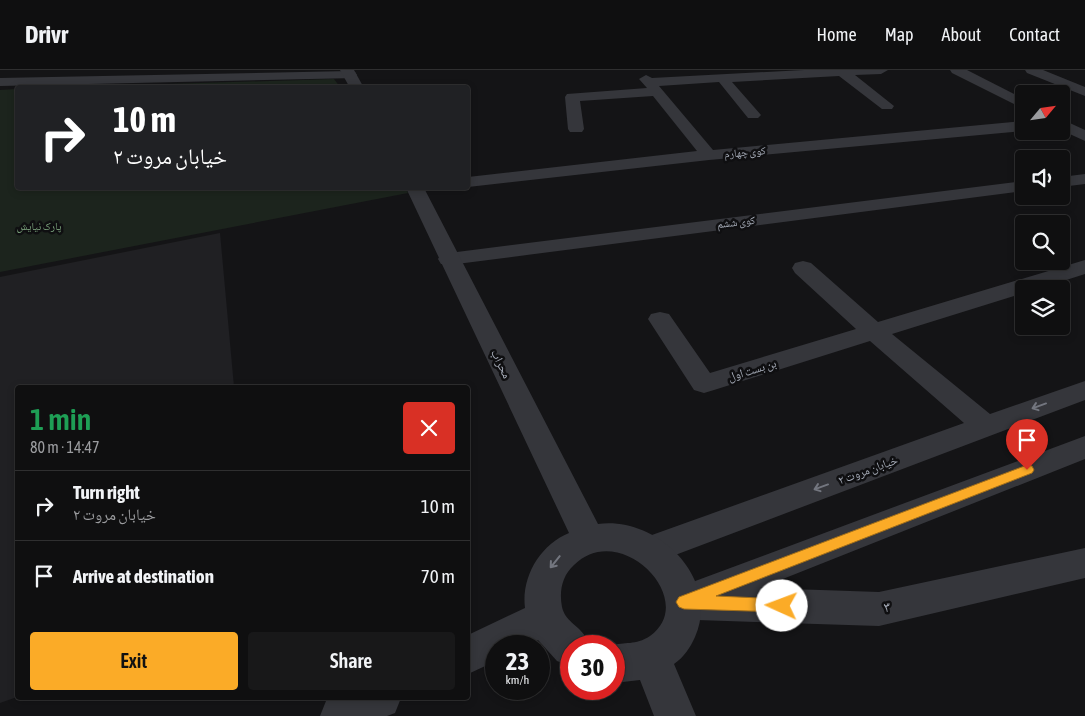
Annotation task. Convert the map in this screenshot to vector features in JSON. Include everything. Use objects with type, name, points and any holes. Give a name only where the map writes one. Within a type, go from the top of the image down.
[{"type":"street","points":[[75,80],[88,70]]},
{"type":"street","points":[[576,129],[572,98],[649,81],[722,78],[772,73],[881,70]]},
{"type":"street","points":[[957,70],[1015,100]]},
{"type":"street","points":[[1032,70],[1085,92]]},
{"type":"street","points":[[0,82],[348,72],[355,85]]},
{"type":"street","points":[[842,72],[887,106]]},
{"type":"street","points":[[722,78],[754,115]]},
{"type":"street","points":[[649,81],[709,155]]},
{"type":"street","points":[[1070,101],[1085,100]]},
{"type":"street","name":"کوی چهارم","points":[[470,182],[709,155],[1015,127]]},
{"type":"street","points":[[1070,128],[1085,136]]},
{"type":"street","points":[[1070,181],[1085,179]]},
{"type":"street","name":"کوی ششم","points":[[449,259],[1015,187]]},
{"type":"street","name":"محراب","points":[[417,190],[449,259],[589,540]]},
{"type":"street","points":[[875,333],[1085,267]]},
{"type":"street","points":[[803,268],[875,333],[986,426]]},
{"type":"street","name":"بن بست اول","points":[[660,319],[704,384],[875,333]]},
{"type":"street","name":"خیابان مروت ۲","points":[[650,550],[1085,390]]},
{"type":"street","points":[[684,602],[1085,447]]},
{"type":"street","points":[[560,639],[546,617],[542,596],[545,577],[555,560],[570,547],[589,540],[610,538],[631,541],[650,550],[667,564],[678,581],[684,602],[682,624],[670,643],[652,658],[625,664]]},
{"type":"street","name":"۳","points":[[684,602],[879,609],[1085,563]]},
{"type":"street","points":[[470,654],[546,617]]},
{"type":"street","points":[[652,658],[675,716]]},
{"type":"street","points":[[341,716],[376,700]]},
{"type":"shaded area","points":[[220,233],[234,385],[15,385],[15,698],[0,703],[0,277]]},
{"type":"green space","points":[[334,79],[338,85],[137,85]]},
{"type":"green space","name":"پارک نیایش","points":[[15,89],[15,190],[406,190],[408,193],[0,272],[0,90]]},
{"type":"route","points":[[782,606],[684,602],[1027,470]]}]
